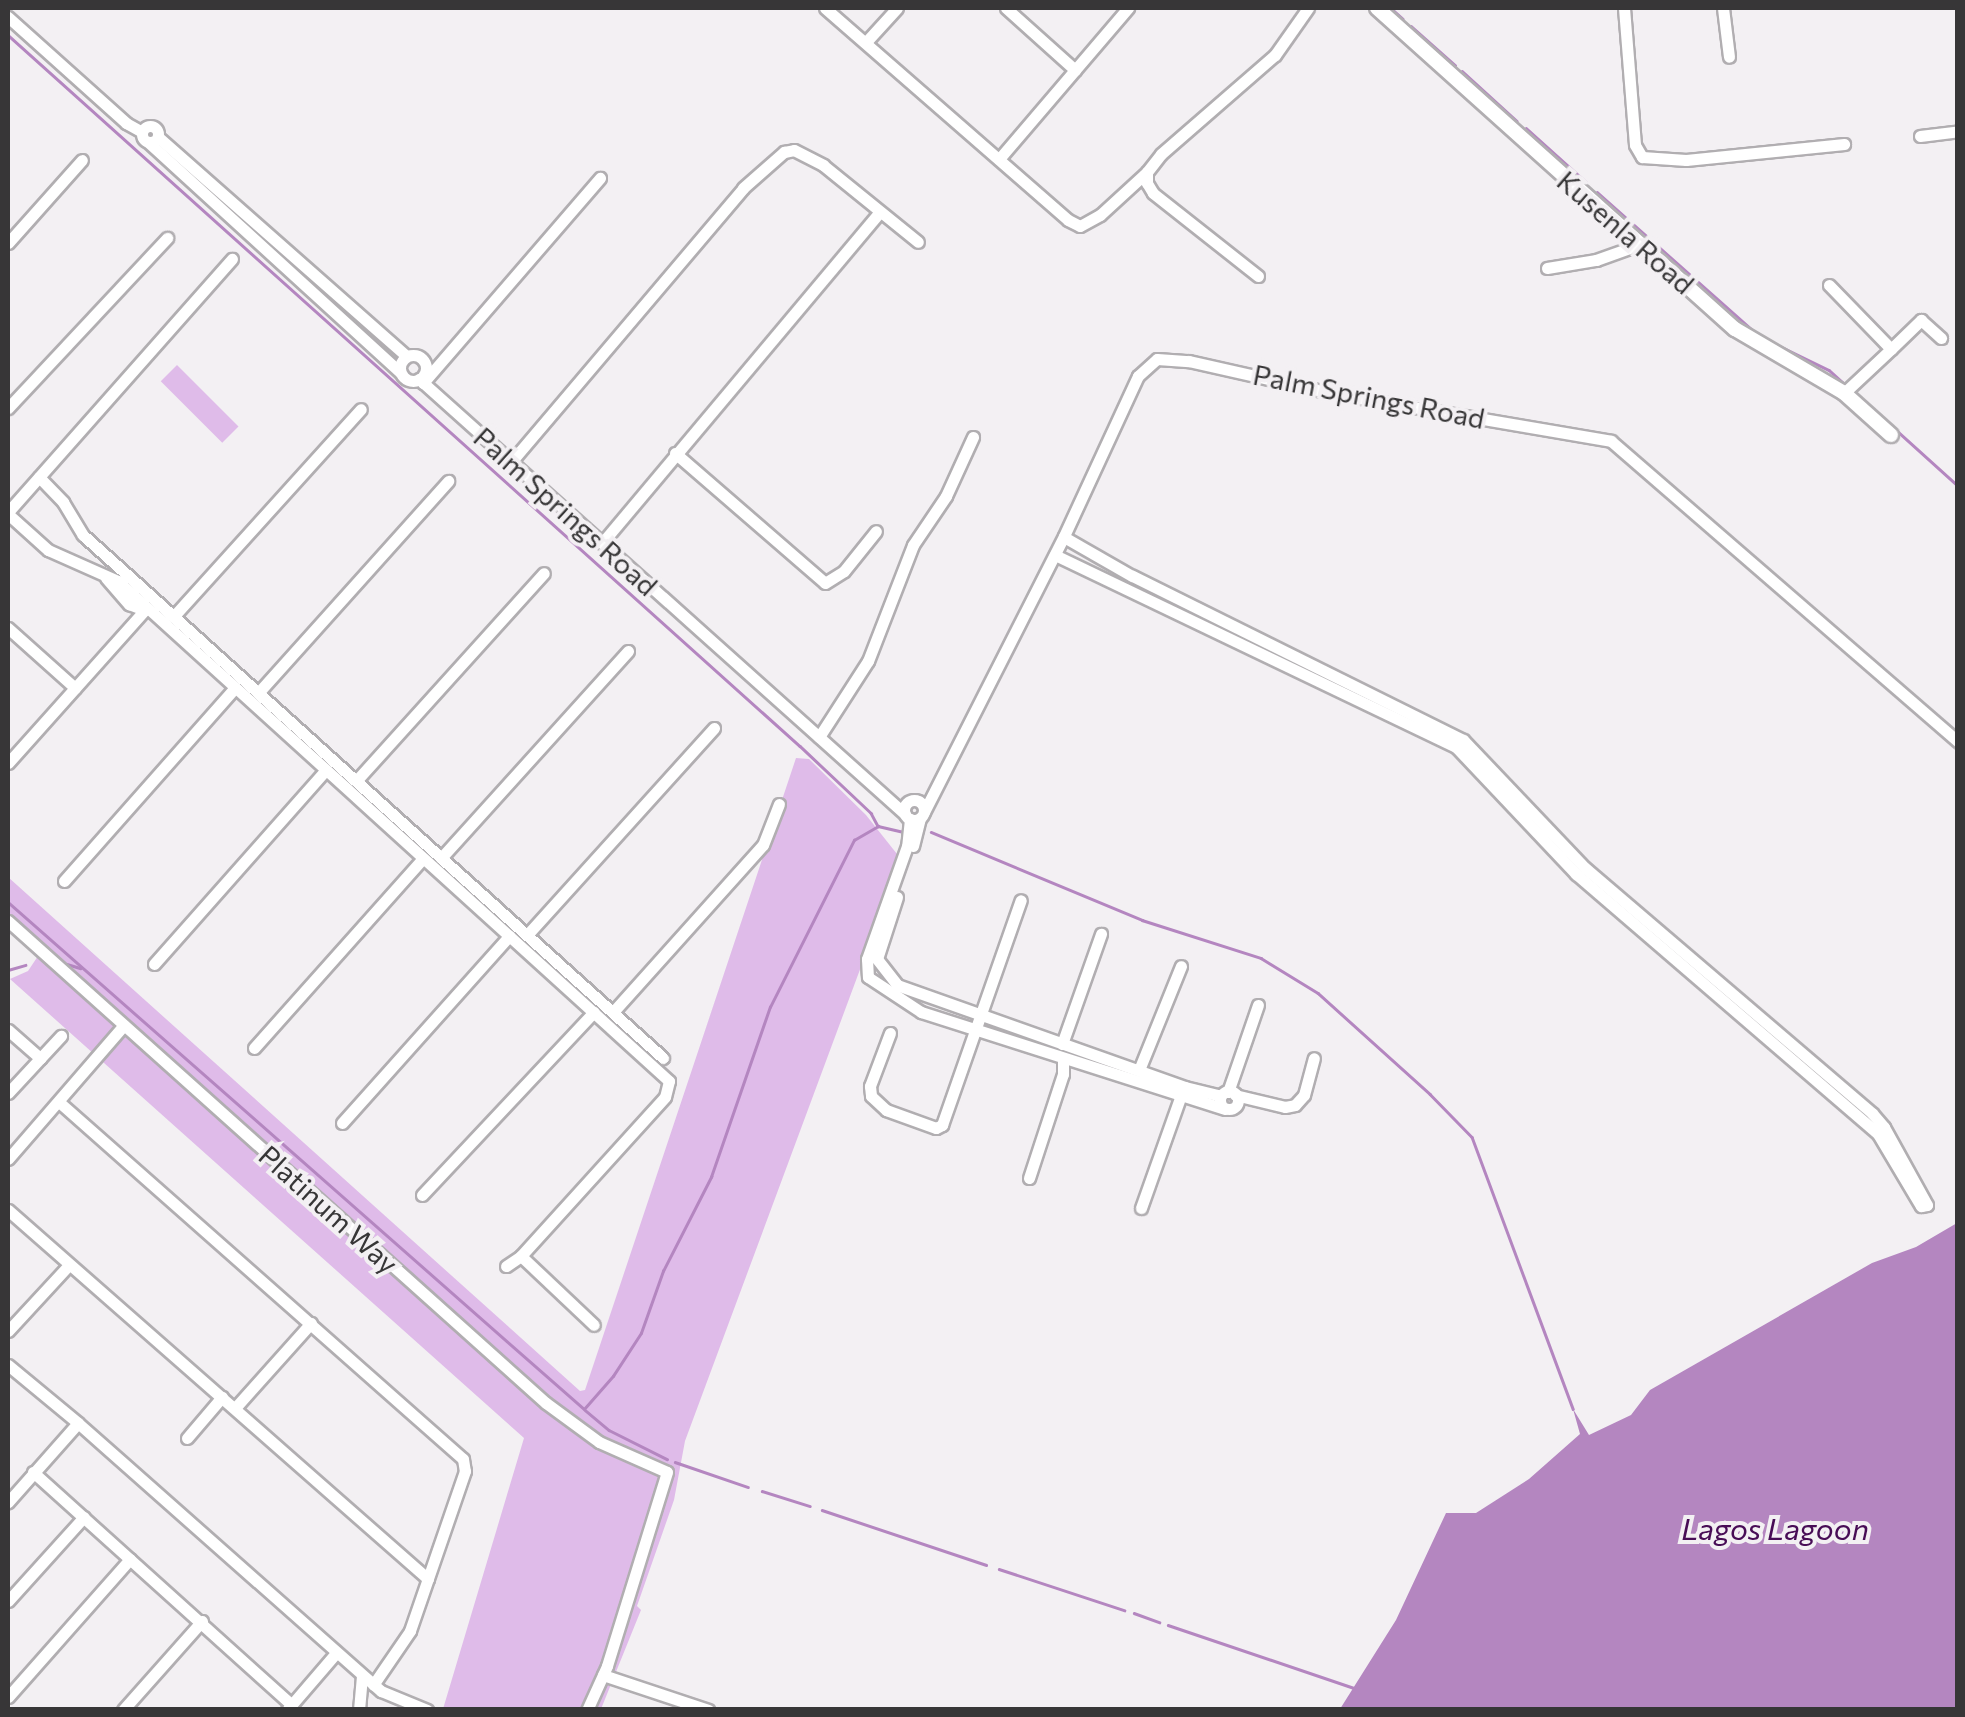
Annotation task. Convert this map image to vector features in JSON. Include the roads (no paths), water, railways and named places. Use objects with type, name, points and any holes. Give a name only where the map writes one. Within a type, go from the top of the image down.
[{"type":"main road","name":"Kusenla Road","points":[[1380,8],[1756,345],[1849,389],[1891,434]]},
{"type":"street","points":[[825,8],[1068,220],[1080,226],[1100,215],[1161,154],[1275,55],[1308,8]]},
{"type":"street","points":[[866,42],[897,8]]},
{"type":"street","points":[[1006,8],[1075,70]]},
{"type":"street","points":[[999,159],[1128,8]]},
{"type":"street","points":[[1624,8],[1635,145],[1646,160],[1844,144]]},
{"type":"street","points":[[1722,8],[1730,58]]},
{"type":"street","points":[[8,17],[126,124],[149,137],[406,356]]},
{"type":"street","points":[[1920,136],[1958,130]]},
{"type":"street","points":[[149,137],[410,381],[421,381],[600,178]]},
{"type":"street","points":[[511,462],[774,157],[794,150],[808,157],[918,242]]},
{"type":"street","points":[[8,243],[82,160]]},
{"type":"street","points":[[1147,172],[1146,183],[1154,193],[1258,276]]},
{"type":"street","points":[[602,543],[880,212]]},
{"type":"street","points":[[8,408],[167,238]]},
{"type":"street","points":[[1547,268],[1596,260],[1641,244]]},
{"type":"street","points":[[232,259],[8,513],[48,550],[118,581],[666,1078],[670,1089],[521,1256],[506,1266]]},
{"type":"street","points":[[1829,284],[1891,349]]},
{"type":"street","points":[[1849,389],[1921,320],[1942,338]]},
{"type":"street","points":[[406,356],[414,354],[425,361],[426,373],[421,381]]},
{"type":"street","points":[[400,372],[406,356]]},
{"type":"street","name":"Palm Springs Road","points":[[421,381],[893,802],[914,811],[936,794],[1064,537],[1138,376],[1157,359],[1217,366],[1331,394],[1600,436],[1621,447],[1958,742]]},
{"type":"street","points":[[173,617],[360,409]]},
{"type":"street","points":[[819,737],[868,661],[913,545],[946,496],[974,437]]},
{"type":"street","points":[[674,453],[824,583],[844,571],[876,531]]},
{"type":"street","points":[[39,476],[63,502],[83,535],[663,1058]]},
{"type":"street","points":[[258,693],[448,481]]},
{"type":"street","points":[[1055,555],[1456,747],[1576,874],[1878,1134],[1921,1206],[1927,1205],[1894,1143],[1872,1113],[1586,869],[1463,740],[1064,537]]},
{"type":"street","points":[[1092,575],[1102,557]]},
{"type":"street","points":[[356,781],[544,573]]},
{"type":"street","points":[[8,762],[146,610]]},
{"type":"street","points":[[8,628],[75,688]]},
{"type":"street","points":[[441,858],[628,651]]},
{"type":"street","points":[[64,881],[234,689]]},
{"type":"street","points":[[527,935],[714,728]]},
{"type":"street","points":[[154,964],[325,770]]},
{"type":"street","points":[[613,1012],[763,845],[779,804]]},
{"type":"street","points":[[914,811],[907,846],[867,960],[868,977],[921,1012],[979,1022],[1062,1044],[1229,1099]]},
{"type":"street","points":[[254,1048],[422,858]]},
{"type":"street","points":[[890,1033],[870,1086],[871,1096],[886,1110],[936,1128],[942,1125],[1021,900]]},
{"type":"street","name":"Platinum Way","points":[[8,921],[546,1403],[599,1442],[667,1472],[603,1675]]},
{"type":"street","points":[[1062,1044],[1101,934]]},
{"type":"street","points":[[342,1123],[508,936]]},
{"type":"street","points":[[1139,1070],[1181,966]]},
{"type":"street","points":[[1229,1099],[1258,1005]]},
{"type":"street","points":[[422,1195],[594,1012]]},
{"type":"street","points":[[979,1022],[1062,1058],[1180,1098],[1249,1097],[1285,1107],[1304,1095],[1314,1058]]},
{"type":"street","points":[[8,1159],[124,1026]]},
{"type":"street","points":[[8,1030],[40,1058]]},
{"type":"street","points":[[8,1092],[61,1036]]},
{"type":"street","points":[[1029,1178],[1063,1074],[1062,1058]]},
{"type":"street","points":[[1141,1208],[1180,1098]]},
{"type":"street","points":[[59,1102],[463,1458],[465,1471],[410,1631],[373,1685]]},
{"type":"street","points":[[8,1210],[428,1578]]},
{"type":"street","points":[[521,1256],[594,1325]]},
{"type":"street","points":[[8,1331],[70,1265]]},
{"type":"street","points":[[235,1408],[311,1323]]},
{"type":"street","points":[[8,1364],[362,1676],[426,1710]]},
{"type":"street","points":[[188,1438],[222,1397]]},
{"type":"street","points":[[8,1502],[78,1423]]},
{"type":"street","points":[[33,1472],[293,1706],[336,1653]]},
{"type":"street","points":[[8,1601],[84,1517]]},
{"type":"street","points":[[8,1697],[130,1559]]},
{"type":"street","points":[[123,1710],[202,1621]]},
{"type":"street","points":[[587,1710],[603,1675],[700,1708]]},
{"type":"street","points":[[358,1710],[362,1676]]},
{"type":"water","name":"Lagos Lagoon","points":[[1957,1223],[1957,1709],[1340,1709],[1396,1620],[1446,1513],[1476,1513],[1529,1479],[1580,1434],[1573,1409],[1589,1435],[1631,1415],[1650,1390],[1872,1263],[1916,1247]]},
{"type":"waterway","points":[[1393,10],[1403,19]]},
{"type":"waterway","points":[[1411,26],[1455,65]]},
{"type":"waterway","points":[[8,35],[800,746],[871,813],[878,826],[904,832]]},
{"type":"waterway","points":[[1462,71],[1517,121]]},
{"type":"waterway","points":[[1526,128],[1586,182]]},
{"type":"waterway","points":[[1597,192],[1757,334]]},
{"type":"waterway","points":[[1763,338],[1829,370],[1847,386]]},
{"type":"waterway","points":[[1853,391],[1958,486]]},
{"type":"waterway","points":[[8,902],[584,1409],[613,1376],[641,1333],[663,1271],[711,1177],[770,1007],[854,840],[878,826]]},
{"type":"waterway","points":[[931,832],[1142,920],[1261,958],[1318,993],[1472,1137],[1573,1409]]},
{"type":"waterway","points":[[67,964],[80,968]]},
{"type":"waterway","points":[[8,970],[25,965]]},
{"type":"waterway","points":[[585,1410],[609,1430],[667,1459]]},
{"type":"waterway","points":[[675,1462],[748,1487]]},
{"type":"waterway","points":[[762,1491],[810,1506]]},
{"type":"waterway","points":[[822,1510],[986,1565]]},
{"type":"waterway","points":[[999,1569],[1124,1610]]},
{"type":"waterway","points":[[1134,1613],[1159,1622]]},
{"type":"waterway","points":[[1168,1625],[1354,1688]]}]
